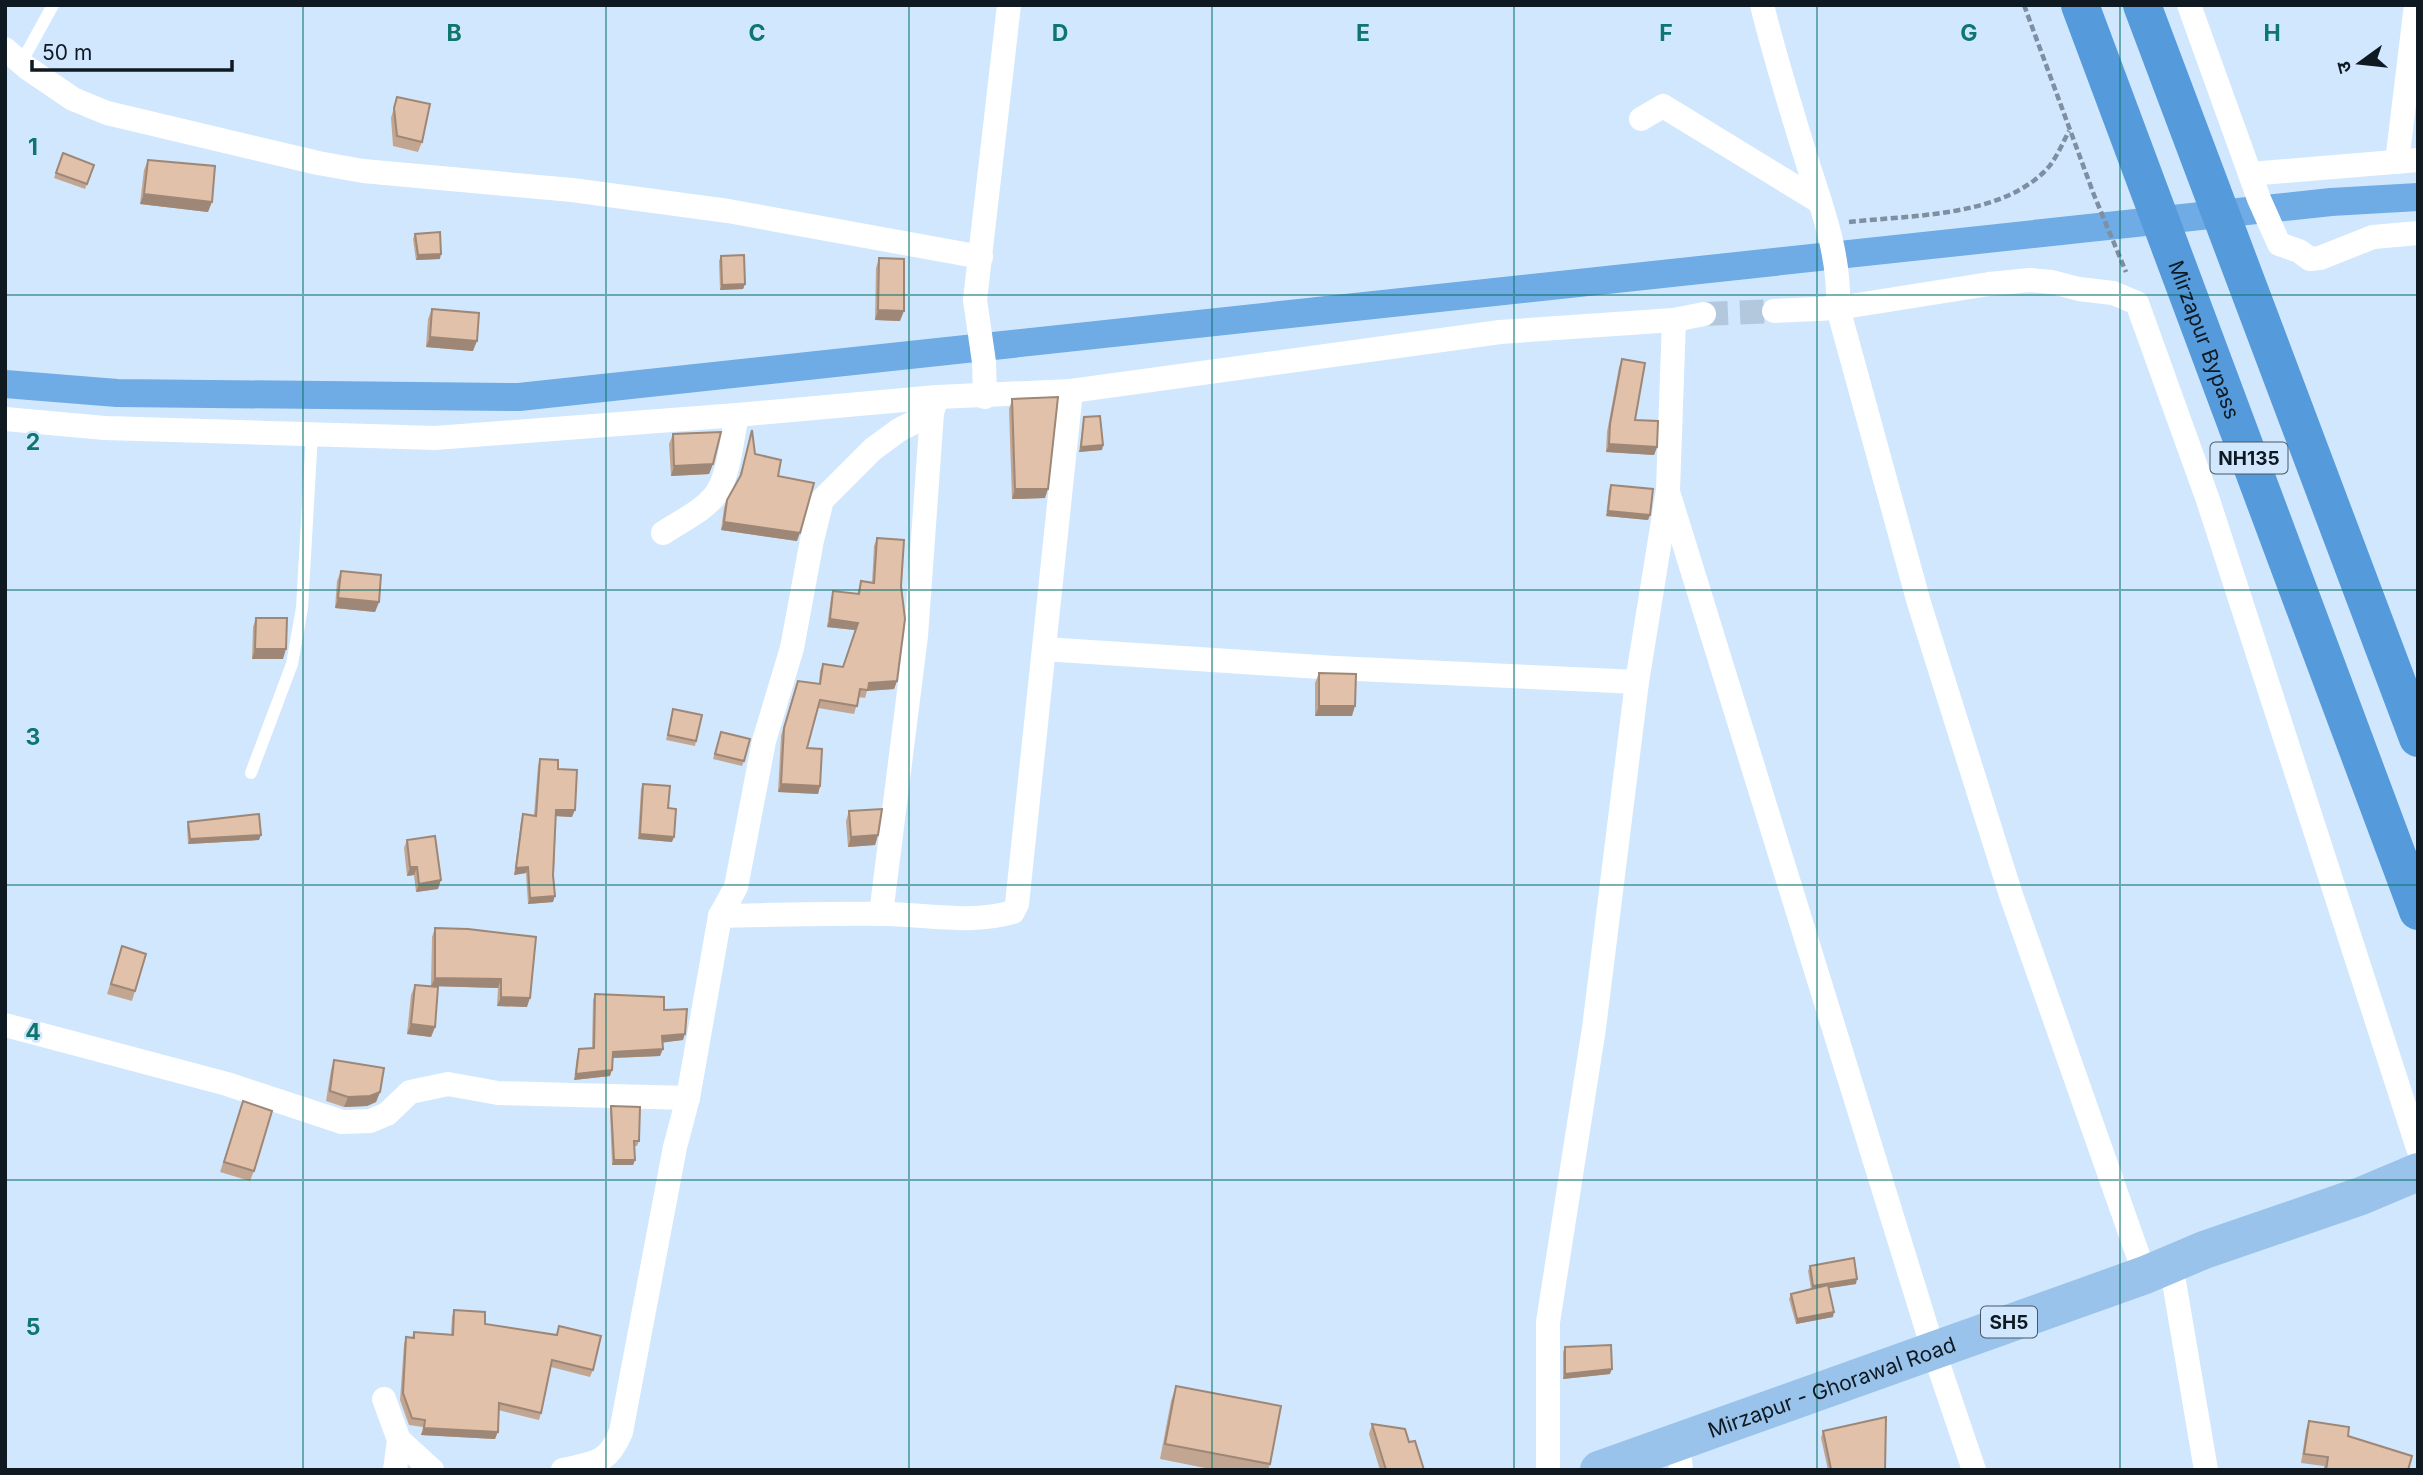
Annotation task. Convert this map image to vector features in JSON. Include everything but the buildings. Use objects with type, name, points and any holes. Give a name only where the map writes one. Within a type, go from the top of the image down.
[{"type":"highway","name":"Mirzapur Bypass","points":[[2080,5],[2418,911]]},
{"type":"highway","name":"NH135","points":[[2142,5],[2418,738]]},
{"type":"main road","name":"Mirzapur - Ghorawal Road","points":[[1599,1470],[1679,1456],[1933,1349],[2361,1196],[2418,1172]]},
{"type":"street","points":[[985,397],[984,362],[975,300],[1009,5]]},
{"type":"street","points":[[1762,5],[1781,79],[1826,221],[1839,279],[1838,308],[1919,603],[2007,882],[2158,1269],[2206,1470]]},
{"type":"street","points":[[2189,5],[2259,199],[2279,244],[2299,251],[2310,259],[2320,258],[2373,237],[2418,233]]},
{"type":"street","points":[[2250,174],[2408,161],[2416,5]]},
{"type":"street","points":[[13,56],[73,99],[107,113],[318,163],[363,170],[572,190],[728,211],[981,257]]},
{"type":"street","points":[[1641,119],[1662,106],[1826,221]]},
{"type":"street","points":[[1774,312],[1838,308],[2030,280],[2113,293],[2137,303],[2212,513],[2418,1148]]},
{"type":"street","points":[[5,419],[105,428],[435,438],[737,415],[935,405],[985,397],[1071,391],[1500,332],[1674,320],[1704,314]]},
{"type":"street","points":[[1548,1470],[1548,1322],[1594,1028],[1637,681],[1668,490],[1674,320]]},
{"type":"street","points":[[720,915],[881,914],[967,919],[1013,912],[1017,904],[1071,391]]},
{"type":"street","points":[[881,914],[916,636],[935,405]]},
{"type":"street","points":[[563,1470],[616,1460],[675,1147],[688,1098],[720,915],[736,887],[764,741],[792,648],[822,500],[873,449],[935,405]]},
{"type":"street","points":[[663,533],[715,495],[724,479],[737,415]]},
{"type":"street","points":[[1668,490],[1933,1349],[1974,1470]]},
{"type":"street","points":[[1044,649],[1335,668],[1637,681]]},
{"type":"street","points":[[5,1026],[227,1084],[342,1122],[370,1121],[387,1114],[410,1092],[448,1084],[498,1093],[688,1098]]},
{"type":"street","points":[[384,1399],[399,1440],[396,1470]]},
{"type":"street","points":[[399,1440],[432,1470]]},
{"type":"lane","points":[[13,56],[53,5]]},
{"type":"lane","points":[[251,773],[292,664],[302,608],[312,434]]},
{"type":"path","points":[[2024,5],[2094,195],[2116,246]]},
{"type":"path","points":[[1826,221],[1968,209],[2002,200],[2026,187],[2047,170],[2070,130]]},
{"type":"waterway","points":[[5,384],[117,393],[519,397],[2331,202],[2418,197]]},
{"type":"tunnel","points":[[1704,314],[1774,311]]}]
